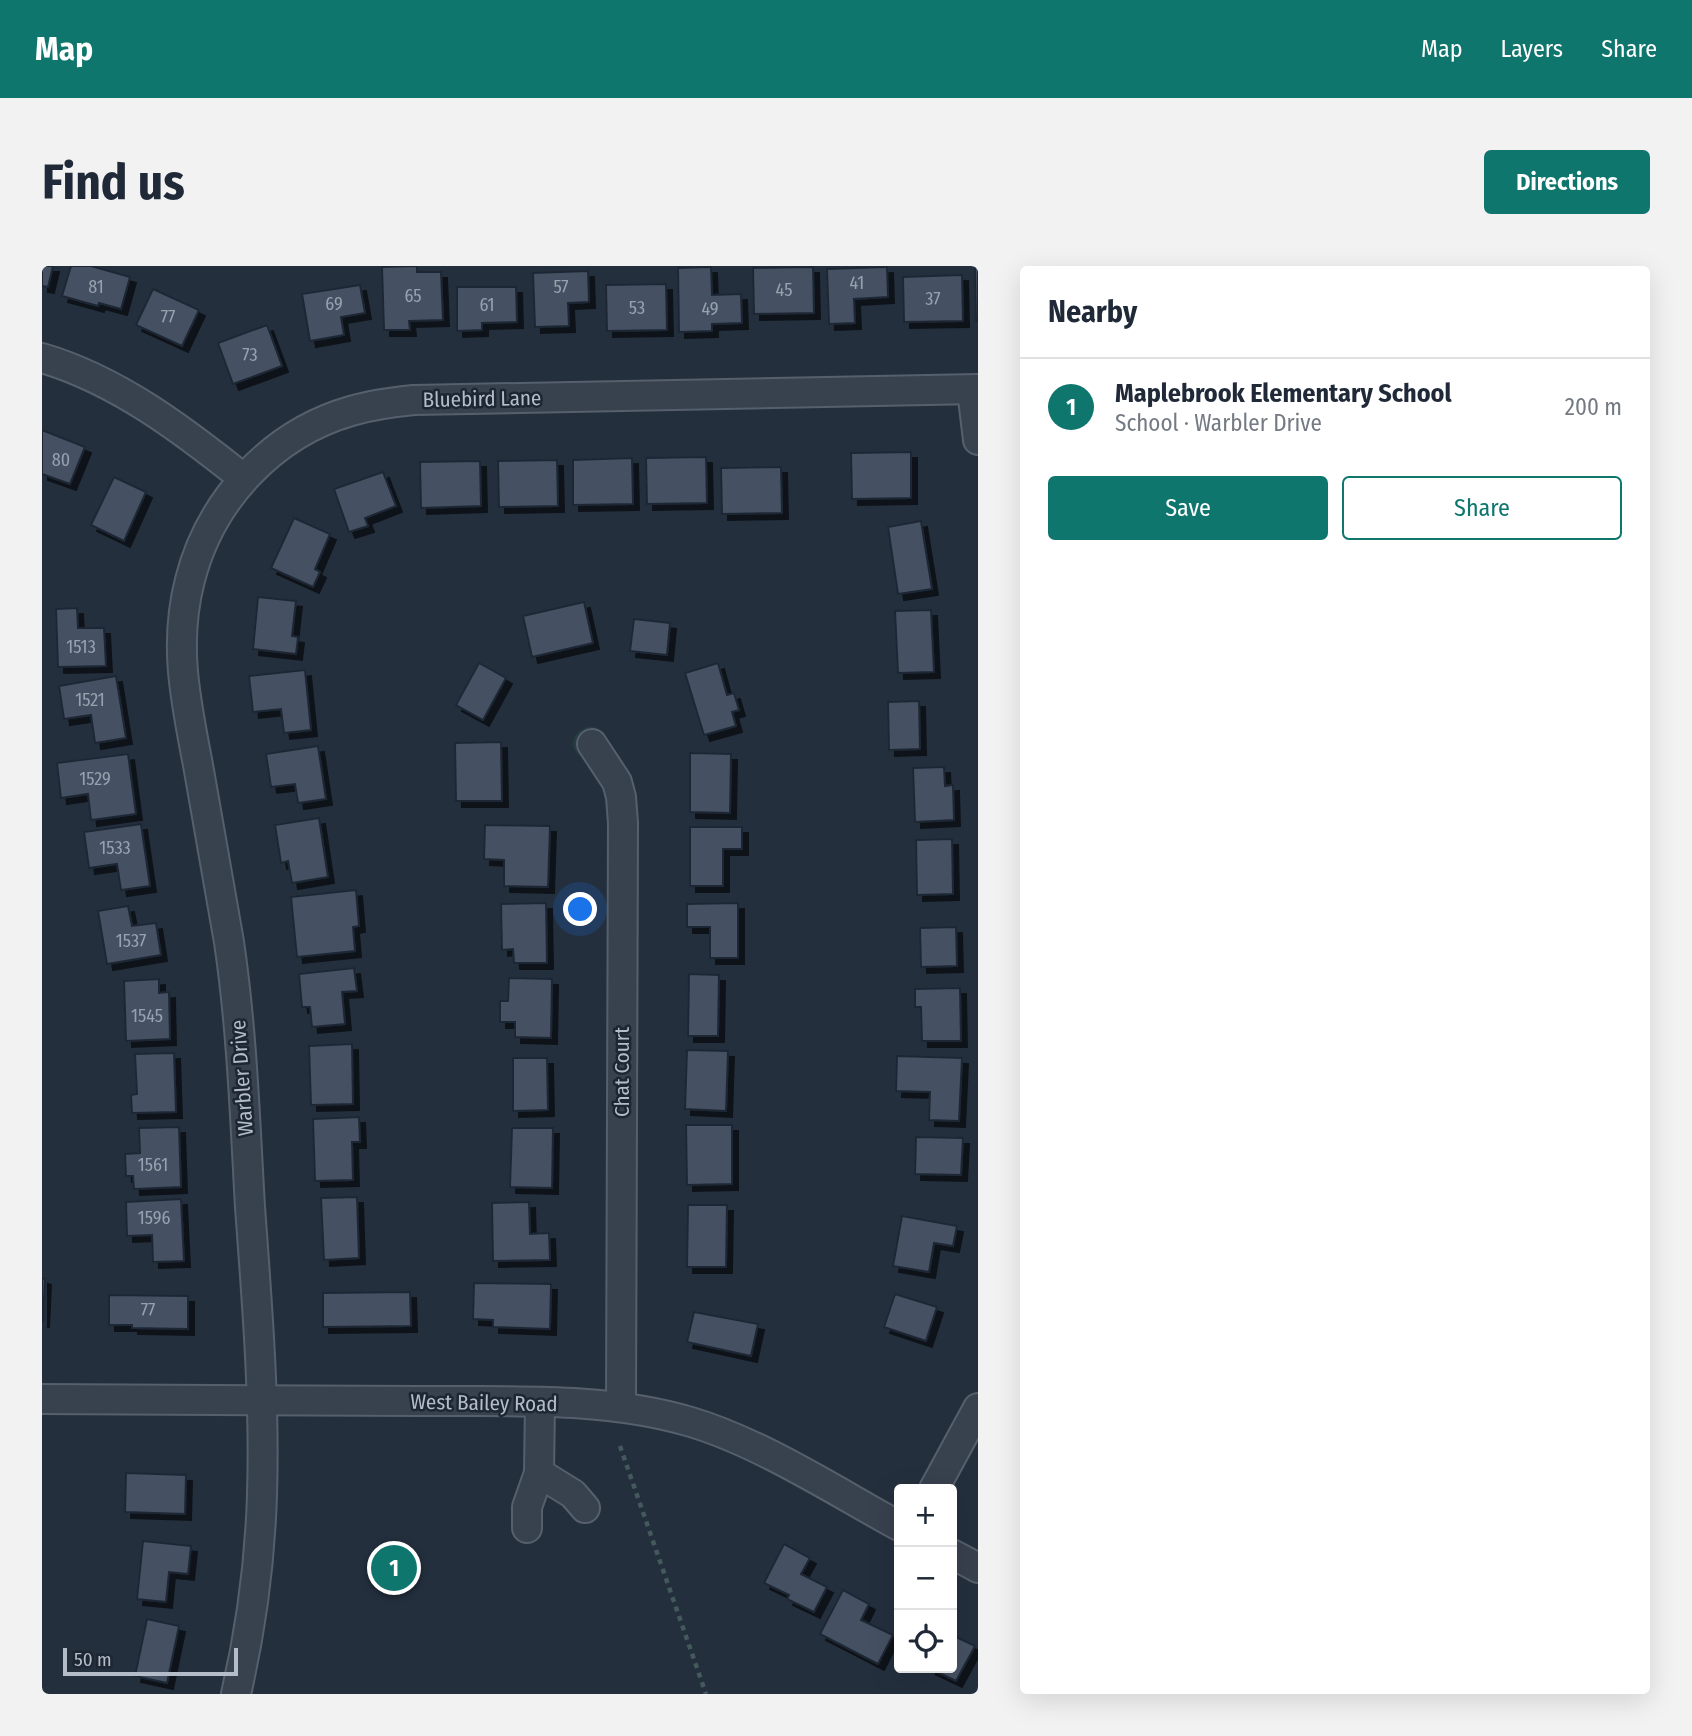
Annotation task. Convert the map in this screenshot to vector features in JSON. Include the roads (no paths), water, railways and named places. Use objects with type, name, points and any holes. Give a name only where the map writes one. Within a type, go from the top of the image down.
[{"type":"street","points":[[42,358],[107,385],[139,403],[190,437],[243,478]]},
{"type":"street","points":[[975,390],[978,440]]},
{"type":"street","name":"Bluebird Lane","points":[[243,478],[277,447],[320,423],[349,411],[404,401],[975,390]]},
{"type":"street","name":"Warbler Drive","points":[[236,1694],[260,1538],[260,1362],[239,1031],[229,945],[185,692],[180,647],[183,611],[197,556],[217,515],[243,478]]},
{"type":"street","name":"Chat Court","points":[[592,744],[617,782],[623,823],[621,1408]]},
{"type":"street","name":"West Bailey Road","points":[[42,1399],[540,1403],[621,1408],[669,1416],[723,1434],[765,1453],[894,1523]]},
{"type":"street","points":[[527,1528],[527,1507],[539,1473],[540,1403]]},
{"type":"street","points":[[937,1484],[978,1408]]},
{"type":"street","points":[[539,1473],[572,1494],[585,1508]]},
{"type":"street","points":[[957,1557],[978,1568]]},
{"type":"place","name":"Maplebrook Elementary School","points":[[394,1568]]}]
